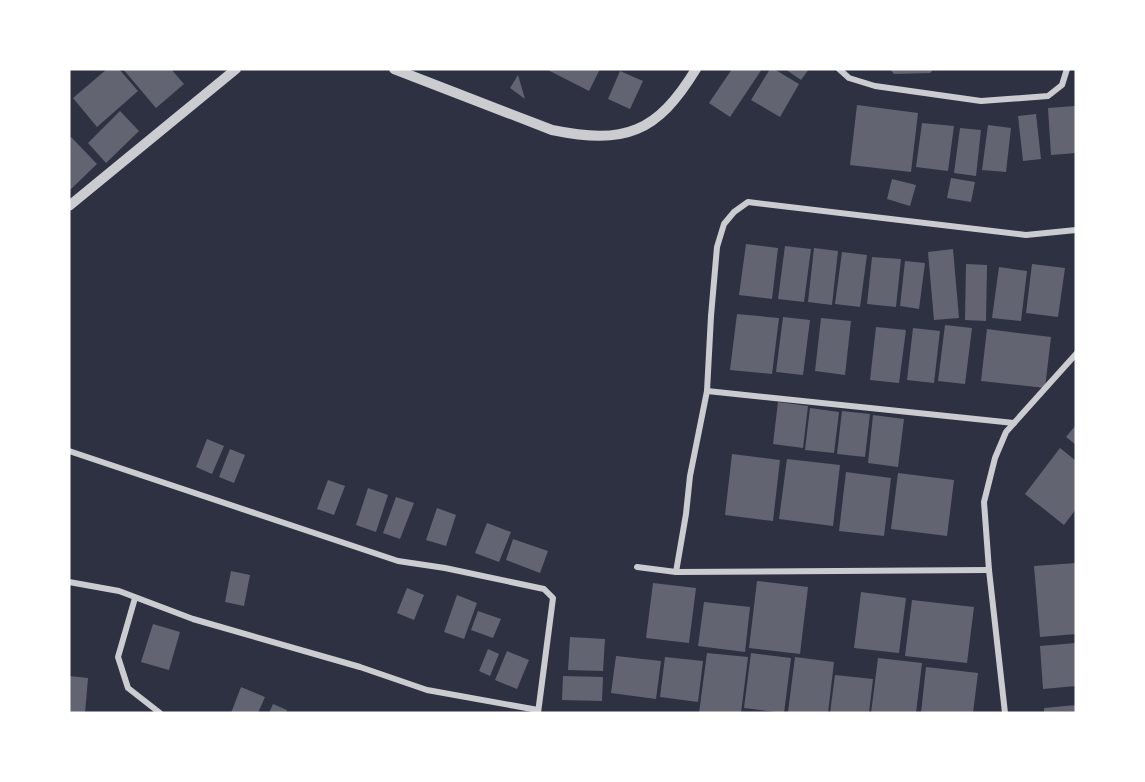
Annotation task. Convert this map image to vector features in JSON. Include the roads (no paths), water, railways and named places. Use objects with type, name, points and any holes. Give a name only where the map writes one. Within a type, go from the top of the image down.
[{"type":"street","points":[[69,207],[236,69]]},
{"type":"street","points":[[394,69],[552,130],[579,136],[627,133],[644,127],[665,111],[681,94],[696,69]]},
{"type":"street","points":[[839,69],[849,78],[875,86],[981,101],[1048,96],[1062,86],[1067,69]]},
{"type":"street","points":[[676,572],[690,476],[707,391],[717,247],[724,224],[734,212],[748,202],[1026,235],[1076,230]]},
{"type":"street","points":[[1005,713],[984,502],[995,458],[1006,432],[1076,354]]},
{"type":"street","points":[[707,391],[1014,423]]},
{"type":"street","points":[[69,451],[398,561],[445,568],[544,589],[553,598],[538,711],[427,690],[360,667],[192,619],[119,591],[69,582]]},
{"type":"street","points":[[637,567],[676,572],[989,570]]},
{"type":"street","points":[[135,598],[118,657],[128,688],[160,713]]}]
